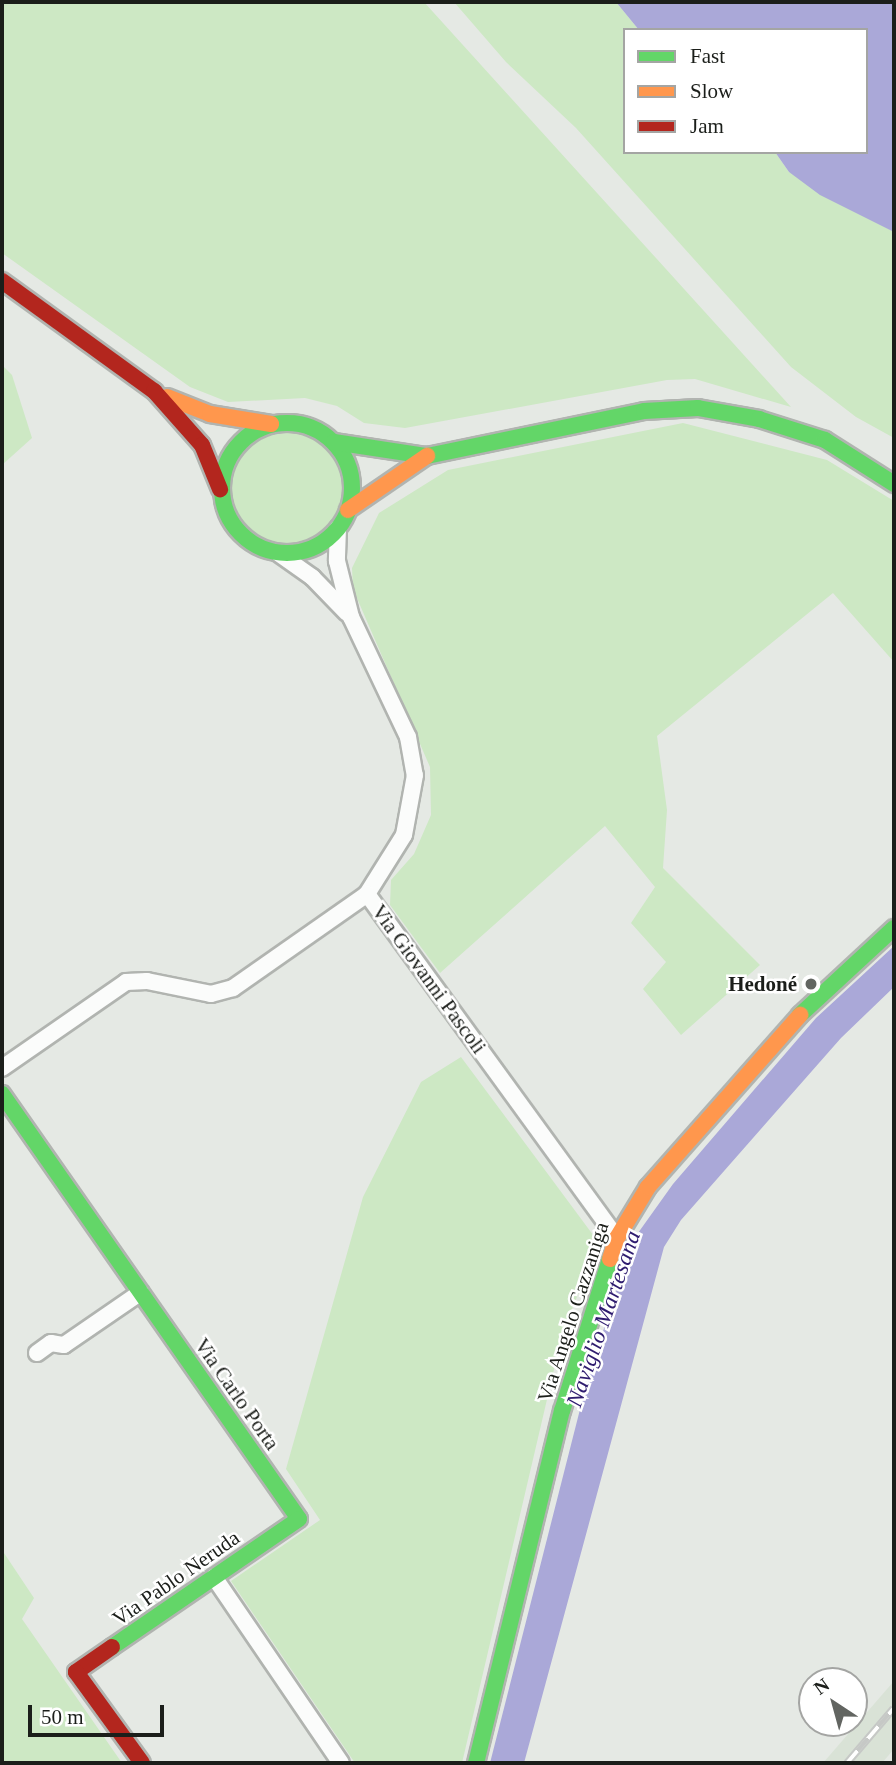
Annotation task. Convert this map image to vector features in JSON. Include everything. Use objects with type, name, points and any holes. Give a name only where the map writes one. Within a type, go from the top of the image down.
[{"type":"street","points":[[2,281],[154,391],[202,445],[221,491],[225,509],[245,539],[278,553],[312,577],[351,617]]},
{"type":"street","points":[[154,391],[210,414],[271,424],[295,423],[317,429],[334,442],[351,474],[348,510],[338,528],[311,548],[278,553]]},
{"type":"street","points":[[334,442],[427,456],[644,411],[698,408],[759,419],[825,440],[894,484]]},
{"type":"street","points":[[221,491],[224,469],[234,449],[250,434],[271,424]]},
{"type":"street","points":[[348,510],[427,456]]},
{"type":"street","points":[[338,528],[337,561],[351,617],[408,737],[415,775],[404,835],[366,894]]},
{"type":"street","name":"Via Giovanni Pascoli","points":[[2,1068],[126,982],[146,981],[211,994],[233,988],[366,894],[617,1238]]},
{"type":"street","name":"Via Angelo Cazzaniga","points":[[476,1763],[562,1411],[617,1238],[643,1193],[786,1031],[847,967],[894,928]]},
{"type":"street","name":"Via Carlo Porta","points":[[2,1094],[299,1519]]},
{"type":"street","points":[[37,1353],[51,1343],[64,1345],[141,1292]]},
{"type":"street","name":"Via Pablo Neruda","points":[[142,1763],[76,1672],[299,1519]]},
{"type":"street","points":[[214,1577],[341,1763]]},
{"type":"shaded area","points":[[894,1681],[894,1749],[882,1763],[823,1763],[846,1737],[868,1737],[868,1711]]},
{"type":"green space","points":[[2,2],[424,2],[791,407],[695,379],[667,380],[405,428],[364,423],[337,406],[305,398],[228,402],[190,387],[2,253]]},
{"type":"green space","points":[[454,2],[616,2],[637,28],[623,28],[623,154],[776,154],[789,172],[894,232],[894,438],[856,417],[791,367],[576,128],[506,62]]},
{"type":"green space","points":[[2,365],[12,375],[32,438],[2,465]]},
{"type":"green space","points":[[683,423],[827,460],[894,501],[894,662],[833,593],[657,736],[667,810],[663,868],[760,965],[681,1035],[643,989],[666,962],[631,923],[655,887],[605,826],[440,973],[390,905],[391,880],[414,854],[431,815],[430,767],[353,589],[352,568],[379,513],[448,470]]},
{"type":"green space","points":[[287,433],[308,437],[326,449],[338,467],[342,488],[338,509],[326,527],[308,539],[287,543],[266,539],[248,527],[236,509],[232,488],[236,467],[248,449],[266,437]]},
{"type":"green space","points":[[461,1057],[599,1243],[563,1331],[462,1763],[355,1763],[231,1581],[320,1520],[286,1469],[363,1197],[421,1082]]},
{"type":"green space","points":[[2,1550],[34,1598],[22,1619],[122,1763],[2,1763]]},
{"type":"water","points":[[616,2],[894,2],[894,232],[820,195],[789,172],[776,154],[868,154],[868,28],[637,28]]},
{"type":"water","points":[[894,946],[894,987],[841,1038],[681,1220],[664,1247],[524,1763],[490,1763],[589,1374],[633,1240],[673,1184],[816,1018]]},
{"type":"railway","points":[[847,1763],[894,1708]]},
{"type":"traffic: fast","points":[[334,442],[427,456],[644,411],[698,408],[759,419],[825,440],[894,484]]},
{"type":"traffic: fast","points":[[287,423],[312,428],[333,442],[347,463],[352,488],[347,513],[333,534],[312,548],[287,553],[262,548],[241,534],[227,513],[222,488],[227,463],[241,442],[262,428],[287,423]]},
{"type":"traffic: fast","points":[[800,1015],[894,928]]},
{"type":"traffic: fast","points":[[2,1094],[299,1519],[112,1647]]},
{"type":"traffic: fast","points":[[476,1763],[562,1411],[610,1259]]},
{"type":"traffic: slow","points":[[167,397],[210,414],[271,424]]},
{"type":"traffic: slow","points":[[348,510],[427,456]]},
{"type":"traffic: slow","points":[[610,1259],[617,1238],[648,1187],[800,1015]]},
{"type":"traffic: jam","points":[[2,281],[154,391],[202,445],[220,489]]},
{"type":"traffic: jam","points":[[112,1647],[76,1672],[142,1763]]},
{"type":"place","name":"Hedoné","points":[[811,984]]},
{"type":"water label","name":"Naviglio Martesana","points":[[604,1319]]}]
